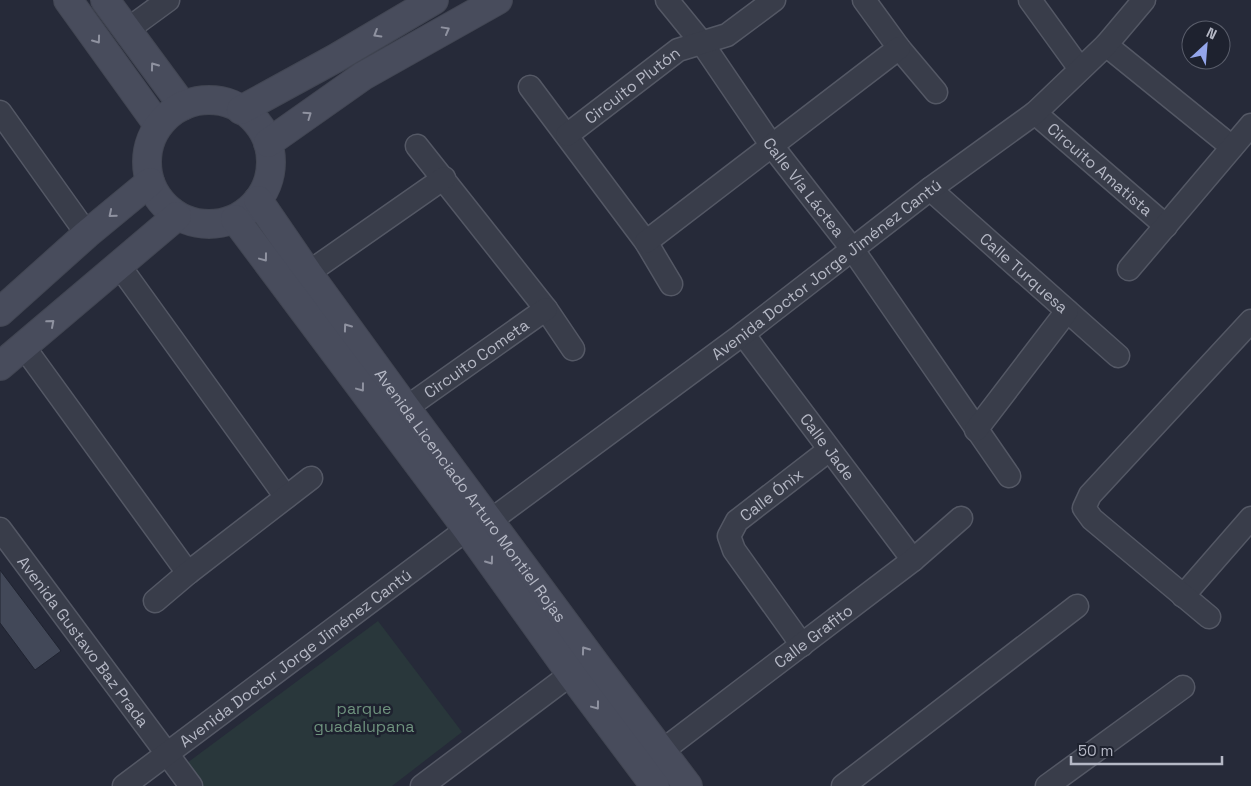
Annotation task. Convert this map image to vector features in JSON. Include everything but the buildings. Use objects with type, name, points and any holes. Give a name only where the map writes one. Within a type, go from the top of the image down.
[{"type":"main road","points":[[68,0],[158,125]]},
{"type":"main road","points":[[106,0],[182,106]]},
{"type":"main road","points":[[241,110],[336,58],[434,0]]},
{"type":"main road","points":[[268,143],[363,76],[498,0]]},
{"type":"main road","points":[[212,100],[227,103],[253,119],[262,130],[268,143],[271,158],[270,173],[266,187],[258,200],[244,214],[216,224],[196,223],[177,216],[161,202],[150,182],[146,163],[149,143],[158,125],[169,114],[182,106],[197,101],[212,100]]},
{"type":"main road","points":[[0,312],[87,234],[150,182]]},
{"type":"main road","name":"Avenida Licenciado Arturo Montiel Rojas","points":[[258,200],[406,408],[571,674],[645,782]]},
{"type":"main road","points":[[0,366],[118,264],[177,216]]},
{"type":"main road","name":"Avenida Licenciado Arturo Montiel Rojas","points":[[235,218],[479,525],[597,666],[688,786]]},
{"type":"street","points":[[127,30],[168,0]]},
{"type":"street","name":"Calle Vía Láctea","points":[[667,0],[702,43],[772,146],[852,250],[1009,476]]},
{"type":"street","name":"Circuito Plutón","points":[[567,135],[678,50],[726,35],[774,0]]},
{"type":"street","points":[[864,0],[899,48],[936,92]]},
{"type":"street","points":[[1030,0],[1080,69]]},
{"type":"street","name":"Avenida Doctor Jorge Jiménez Cantú","points":[[124,786],[743,334],[1035,112],[1106,45],[1144,0]]},
{"type":"street","points":[[1106,45],[1232,147]]},
{"type":"street","points":[[646,242],[899,48]]},
{"type":"street","points":[[530,87],[646,242],[671,284]]},
{"type":"street","points":[[0,112],[87,234]]},
{"type":"street","name":"Circuito Amatista","points":[[1035,112],[1166,226]]},
{"type":"street","name":"Circuito Amatista","points":[[1128,269],[1251,125]]},
{"type":"street","name":"Circuito Cometa","points":[[417,146],[546,309],[573,349]]},
{"type":"street","points":[[308,272],[444,178]]},
{"type":"street","name":"Calle Turquesa","points":[[930,190],[1118,356]]},
{"type":"street","points":[[118,264],[286,498]]},
{"type":"street","name":"Circuito Cometa","points":[[406,408],[546,309]]},
{"type":"street","points":[[976,430],[1067,311]]},
{"type":"street","points":[[1209,617],[1092,519],[1084,508],[1090,495],[1251,321]]},
{"type":"street","name":"Calle Jade","points":[[743,334],[913,560]]},
{"type":"street","points":[[24,347],[188,573]]},
{"type":"street","name":"Calle Ónix","points":[[802,645],[734,550],[729,536],[737,521],[829,450]]},
{"type":"street","points":[[155,601],[188,573],[311,478]]},
{"type":"street","name":"Calle Grafito","points":[[662,751],[913,560],[961,518]]},
{"type":"street","points":[[1183,596],[1251,518]]},
{"type":"street","name":"Avenida Gustavo Baz Prada","points":[[0,529],[191,786]]},
{"type":"street","points":[[843,786],[1077,606]]},
{"type":"street","points":[[422,786],[571,674]]},
{"type":"street","points":[[1047,786],[1183,687]]},
{"type":"green space","name":"parque guadalupana","points":[[378,621],[462,732],[392,786],[197,786],[183,766]]}]
